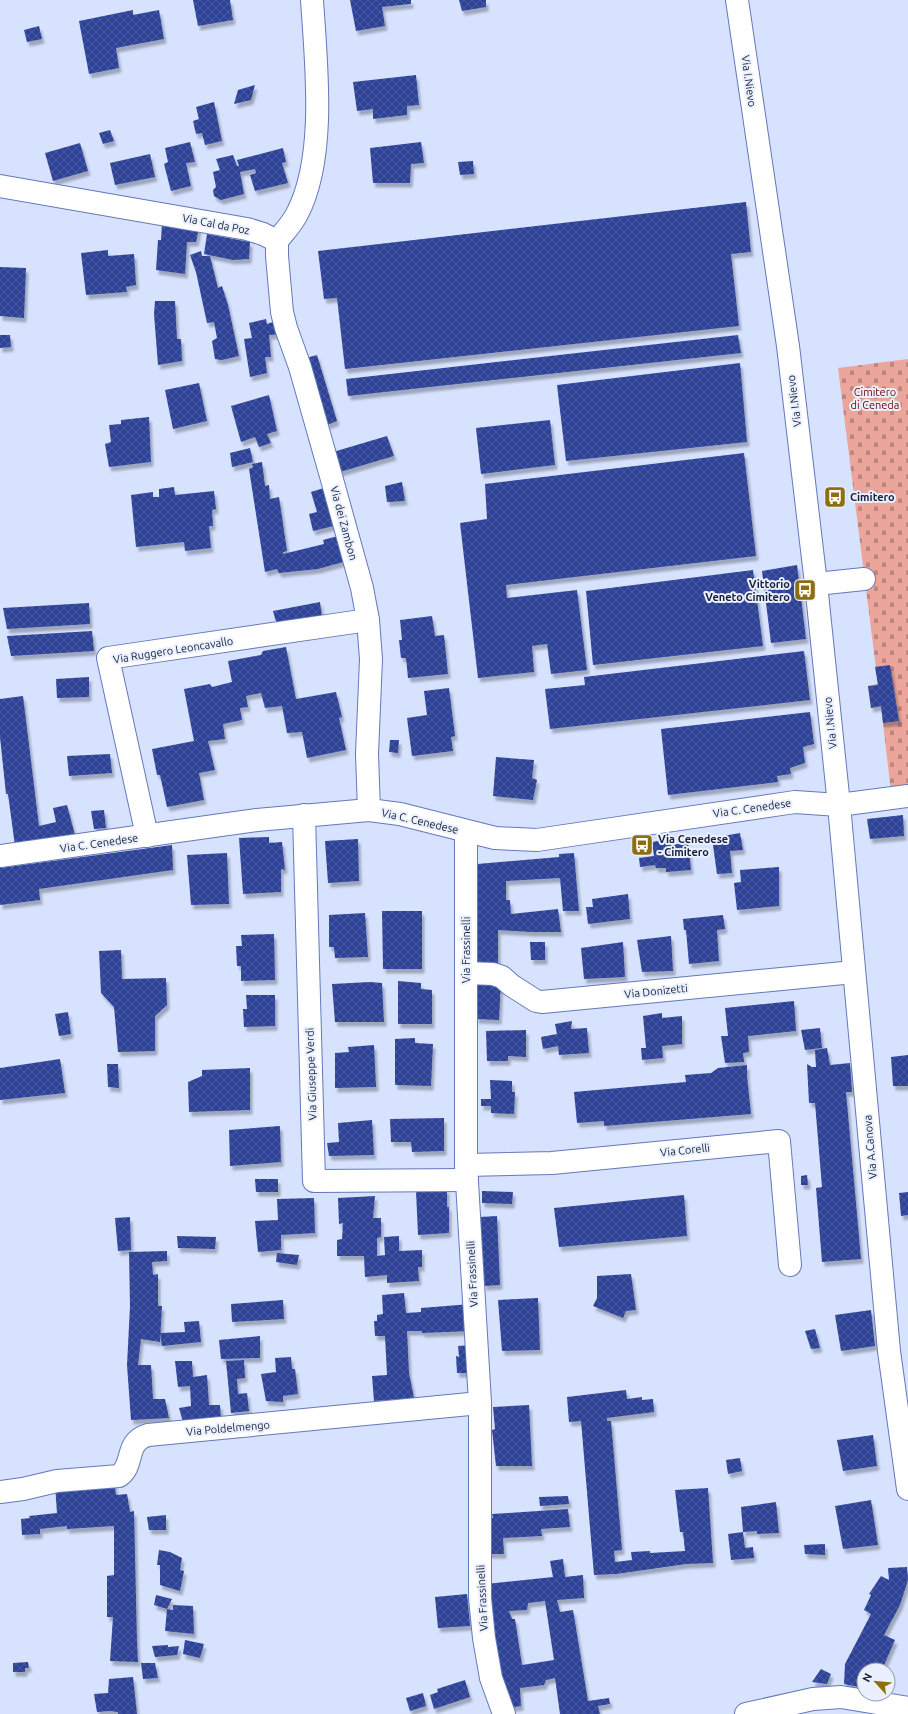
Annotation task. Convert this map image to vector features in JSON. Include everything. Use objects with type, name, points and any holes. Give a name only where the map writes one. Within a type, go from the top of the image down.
[{"type":"street","points":[[277,241],[297,215],[304,200],[313,159],[318,104],[312,0]]},
{"type":"street","name":"Via I.Nievo","points":[[737,0],[788,346],[816,584],[839,804]]},
{"type":"street","name":"Via Cal da Poz","points":[[0,186],[247,229],[263,234],[277,241]]},
{"type":"street","name":"Via dei Zambon","points":[[277,241],[282,312],[300,367],[329,469],[362,588],[368,620],[371,659],[367,754],[369,810]]},
{"type":"street","points":[[816,584],[864,579]]},
{"type":"street","name":"Via Ruggero Leoncavallo","points":[[147,836],[108,658],[368,620]]},
{"type":"street","name":"Via C. Cenedese","points":[[0,856],[304,815],[369,810],[400,814],[466,832],[505,839],[537,840],[795,802],[839,804],[908,796]]},
{"type":"street","name":"Via A.Canova","points":[[839,804],[854,972],[898,1350],[908,1489]]},
{"type":"street","name":"Via Giuseppe Verdi","points":[[304,815],[314,1181],[466,1172]]},
{"type":"street","name":"Via Frassinelli","points":[[466,832],[466,1172],[480,1403],[480,1598],[484,1638],[491,1678],[504,1714]]},
{"type":"street","name":"Via Donizetti","points":[[466,973],[493,974],[502,977],[511,985],[536,1001],[542,1002],[854,972]]},
{"type":"street","name":"Via Corelli","points":[[466,1172],[779,1141],[790,1265]]},
{"type":"street","name":"Via Poldelmengo","points":[[0,1492],[23,1489],[57,1481],[119,1476],[125,1470],[131,1451],[135,1444],[140,1439],[148,1435],[480,1403]]},
{"type":"street","points":[[746,1714],[813,1699],[841,1697],[908,1708]]},
{"type":"green space","name":"Cimitero di Ceneda","points":[[908,359],[908,790],[891,792],[881,706],[871,708],[868,686],[878,684],[838,368]]},
{"type":"building","points":[[193,0],[230,0],[233,20],[198,26]]},
{"type":"building","points":[[350,0],[411,0],[411,4],[382,7],[385,26],[356,31]]},
{"type":"building","points":[[459,0],[486,0],[486,7],[462,11]]},
{"type":"building","points":[[133,10],[133,15],[159,10],[164,39],[116,48],[119,68],[89,74],[79,21]]},
{"type":"building","points":[[39,26],[42,39],[27,42],[24,30]]},
{"type":"building","points":[[416,75],[419,105],[407,106],[407,115],[373,119],[373,109],[357,111],[353,82]]},
{"type":"building","points":[[255,85],[251,100],[234,104],[238,90]]},
{"type":"building","points":[[214,102],[222,141],[205,145],[202,133],[196,134],[193,121],[199,119],[196,107]]},
{"type":"building","points":[[110,130],[114,141],[103,144],[99,133]]},
{"type":"building","points":[[190,142],[195,162],[186,163],[191,186],[171,191],[164,164],[168,162],[165,148]]},
{"type":"building","points":[[421,142],[424,163],[411,164],[410,183],[373,183],[370,148]]},
{"type":"building","points":[[80,143],[88,171],[53,181],[45,153]]},
{"type":"building","points":[[283,148],[286,162],[282,163],[288,183],[255,191],[250,175],[256,173],[255,169],[240,172],[244,194],[221,200],[214,196],[213,190],[216,187],[213,172],[220,170],[216,159],[233,155],[237,166],[239,166],[237,160]]},
{"type":"building","points":[[150,154],[155,177],[115,185],[110,163]]},
{"type":"building","points":[[473,161],[474,174],[460,175],[458,162]]},
{"type":"building","points":[[746,202],[751,252],[731,254],[739,326],[345,369],[337,298],[324,299],[318,251]]},
{"type":"building","points":[[162,223],[199,228],[196,242],[187,242],[185,274],[156,270],[158,240],[161,240]]},
{"type":"building","points":[[207,234],[250,242],[249,259],[233,260],[204,254]]},
{"type":"building","points":[[108,250],[108,256],[134,254],[136,285],[126,287],[127,292],[86,295],[81,253]]},
{"type":"building","points":[[201,251],[202,256],[210,256],[218,288],[222,286],[228,305],[239,356],[222,360],[215,359],[212,341],[217,338],[214,322],[207,323],[196,272],[190,255]]},
{"type":"building","points":[[0,267],[26,268],[24,318],[0,316]]},
{"type":"building","points":[[155,301],[175,301],[177,339],[181,339],[182,361],[158,365],[154,314]]},
{"type":"building","points":[[266,319],[267,324],[279,320],[283,334],[269,335],[271,357],[265,357],[267,373],[250,377],[244,339],[252,338],[249,323]]},
{"type":"building","points":[[0,335],[10,335],[11,347],[0,348]]},
{"type":"building","points":[[738,335],[741,353],[348,396],[346,379]]},
{"type":"building","points":[[317,355],[337,421],[327,425],[306,358]]},
{"type":"building","points":[[740,363],[747,442],[566,461],[557,385]]},
{"type":"building","points":[[199,383],[207,421],[173,429],[165,390]]},
{"type":"building","points":[[269,395],[277,431],[267,434],[271,443],[259,447],[255,437],[241,442],[231,406]]},
{"type":"building","points":[[149,417],[151,462],[109,467],[105,444],[111,442],[109,425],[121,424],[121,420]]},
{"type":"building","points":[[550,420],[555,465],[481,474],[476,428]]},
{"type":"building","points":[[387,436],[394,456],[340,472],[333,452]]},
{"type":"building","points":[[250,448],[253,462],[232,467],[230,453]]},
{"type":"building","points":[[744,453],[756,556],[506,585],[507,598],[577,590],[587,670],[551,674],[547,644],[532,646],[534,672],[478,678],[460,523],[487,519],[485,484]]},
{"type":"building","points":[[262,462],[265,486],[269,485],[270,499],[279,497],[287,551],[283,552],[283,554],[324,544],[323,540],[338,536],[347,561],[318,569],[279,573],[277,569],[265,572],[249,469],[253,467],[252,464]]},
{"type":"building","points":[[402,482],[405,501],[387,502],[385,486]]},
{"type":"building","points":[[174,487],[175,495],[214,491],[216,509],[212,510],[213,526],[209,526],[211,548],[185,551],[184,542],[136,547],[131,495],[153,492],[153,497],[159,497],[159,489]]},
{"type":"building","points":[[327,487],[338,525],[313,531],[309,514],[317,512],[311,492]]},
{"type":"building","points":[[797,565],[806,639],[771,643],[762,571]]},
{"type":"building","points":[[753,570],[763,646],[593,665],[586,591]]},
{"type":"building","points":[[320,602],[322,617],[277,625],[273,611]]},
{"type":"building","points":[[89,603],[90,624],[7,629],[3,608]]},
{"type":"building","points":[[432,616],[435,636],[444,635],[448,674],[408,678],[406,658],[401,658],[399,640],[402,640],[400,620]]},
{"type":"building","points":[[92,631],[94,651],[11,656],[7,636]]},
{"type":"building","points":[[286,647],[296,699],[336,692],[342,717],[339,718],[346,750],[307,758],[302,732],[287,733],[282,706],[265,708],[261,693],[246,696],[248,707],[240,708],[242,720],[223,724],[225,739],[208,741],[215,770],[199,773],[204,800],[167,807],[160,775],[157,775],[152,749],[194,741],[184,689],[210,684],[212,687],[232,682],[228,661],[261,655],[263,651]]},
{"type":"building","points":[[804,651],[810,700],[550,729],[545,689],[585,685],[584,677]]},
{"type":"building","points":[[890,665],[899,721],[883,723],[881,706],[871,708],[868,686],[878,685],[875,667]]},
{"type":"building","points":[[89,677],[89,697],[57,698],[56,679]]},
{"type":"building","points":[[449,688],[455,736],[451,737],[453,751],[412,756],[407,718],[427,715],[424,691]]},
{"type":"building","points":[[23,696],[39,826],[56,822],[53,808],[67,805],[76,839],[15,846],[8,794],[6,794],[0,737],[0,699]]},
{"type":"building","points":[[810,712],[814,744],[803,747],[805,763],[790,768],[791,774],[777,776],[778,782],[668,795],[661,729]]},
{"type":"building","points":[[390,740],[399,740],[398,753],[389,752]]},
{"type":"building","points":[[110,754],[112,773],[69,776],[67,756]]},
{"type":"building","points":[[496,757],[534,760],[532,778],[537,780],[533,800],[493,796]]},
{"type":"building","points":[[104,810],[106,828],[94,829],[91,811]]},
{"type":"building","points":[[903,815],[904,836],[870,839],[867,819]]},
{"type":"building","points":[[740,833],[743,850],[730,851],[732,873],[717,874],[712,838]]},
{"type":"building","points":[[269,837],[269,843],[282,842],[285,870],[281,869],[281,892],[243,894],[239,838]]},
{"type":"building","points":[[358,839],[359,881],[328,883],[325,841]]},
{"type":"building","points":[[671,839],[672,845],[688,842],[691,870],[666,872],[666,868],[656,868],[655,865],[640,867],[639,858],[654,856],[652,842]]},
{"type":"building","points":[[172,845],[173,870],[39,889],[40,900],[0,905],[0,868]]},
{"type":"building","points":[[227,853],[229,904],[191,905],[187,855]]},
{"type":"building","points":[[574,853],[579,911],[563,911],[560,878],[506,881],[506,900],[510,900],[511,914],[558,909],[561,932],[498,930],[498,966],[475,965],[477,864],[559,857],[559,854]]},
{"type":"building","points":[[779,867],[779,906],[737,910],[734,883],[741,882],[740,870]]},
{"type":"building","points":[[628,894],[630,919],[588,924],[586,907],[593,907],[592,899]]},
{"type":"building","points":[[382,911],[422,911],[422,969],[383,969]]},
{"type":"building","points":[[365,913],[368,957],[335,958],[334,947],[329,947],[329,915]]},
{"type":"building","points":[[723,915],[725,929],[717,930],[719,961],[689,964],[686,930],[684,930],[683,919]]},
{"type":"building","points":[[274,934],[275,980],[241,981],[241,966],[237,966],[236,946],[242,946],[241,935]]},
{"type":"building","points":[[671,936],[673,971],[642,972],[637,940]]},
{"type":"building","points":[[530,942],[545,942],[545,960],[531,960]]},
{"type":"building","points":[[623,942],[625,977],[584,979],[581,948]]},
{"type":"building","points":[[121,950],[122,979],[166,978],[167,1005],[155,1016],[155,1051],[118,1052],[114,1007],[101,993],[99,951]]},
{"type":"building","points":[[476,979],[501,979],[499,1020],[476,1019]]},
{"type":"building","points":[[398,981],[421,983],[421,989],[432,990],[432,1024],[398,1024]]},
{"type":"building","points":[[370,982],[382,983],[384,1022],[335,1022],[332,984]]},
{"type":"building","points":[[246,995],[275,995],[275,1026],[244,1027],[243,1009],[247,1009]]},
{"type":"building","points":[[794,1001],[796,1031],[748,1036],[749,1052],[743,1053],[744,1062],[725,1063],[721,1036],[728,1036],[725,1008]]},
{"type":"building","points":[[68,1012],[71,1034],[59,1036],[55,1014]]},
{"type":"building","points":[[662,1013],[662,1018],[682,1016],[682,1044],[662,1046],[663,1058],[642,1060],[641,1048],[646,1048],[643,1016]]},
{"type":"building","points":[[572,1021],[571,1029],[587,1028],[589,1053],[559,1055],[558,1046],[543,1049],[541,1037],[557,1034],[555,1024]]},
{"type":"building","points":[[820,1028],[822,1048],[805,1050],[801,1030]]},
{"type":"building","points":[[526,1030],[526,1057],[508,1056],[508,1061],[487,1061],[486,1031]]},
{"type":"building","points":[[415,1038],[415,1043],[433,1044],[431,1086],[395,1085],[395,1039]]},
{"type":"building","points":[[374,1045],[376,1087],[335,1088],[335,1053],[349,1052],[348,1047]]},
{"type":"building","points":[[827,1048],[830,1065],[850,1063],[852,1092],[846,1092],[861,1259],[822,1262],[816,1188],[822,1187],[815,1103],[809,1103],[807,1064],[812,1067],[816,1067],[815,1050]]},
{"type":"building","points":[[908,1055],[908,1086],[893,1086],[891,1057]]},
{"type":"building","points":[[60,1059],[65,1093],[0,1100],[0,1068]]},
{"type":"building","points":[[107,1064],[118,1064],[119,1088],[108,1087]]},
{"type":"building","points":[[747,1065],[751,1114],[604,1126],[604,1121],[577,1123],[574,1092],[686,1082],[685,1075],[711,1073],[718,1068]]},
{"type":"building","points":[[250,1068],[250,1110],[189,1112],[188,1082],[202,1076],[202,1070]]},
{"type":"building","points":[[490,1080],[512,1081],[512,1092],[515,1092],[514,1114],[491,1113],[491,1106],[481,1106],[481,1099],[491,1099]]},
{"type":"building","points":[[444,1118],[444,1151],[412,1152],[411,1142],[391,1142],[390,1119]]},
{"type":"building","points":[[372,1120],[374,1155],[329,1156],[327,1143],[339,1142],[338,1123]]},
{"type":"building","points":[[280,1126],[281,1162],[230,1166],[229,1130]]},
{"type":"building","points":[[807,1175],[808,1185],[801,1185],[801,1176]]},
{"type":"building","points":[[255,1179],[278,1179],[278,1192],[256,1192]]},
{"type":"building","points":[[447,1189],[449,1233],[418,1235],[416,1191]]},
{"type":"building","points":[[482,1191],[513,1192],[512,1204],[482,1203]]},
{"type":"building","points":[[908,1192],[908,1215],[901,1216],[899,1193]]},
{"type":"building","points":[[684,1195],[687,1236],[559,1247],[554,1208]]},
{"type":"building","points":[[375,1196],[373,1218],[381,1218],[381,1237],[377,1238],[377,1256],[385,1255],[384,1237],[399,1236],[399,1251],[422,1250],[422,1267],[418,1267],[419,1281],[387,1283],[387,1275],[365,1277],[364,1256],[337,1256],[337,1240],[342,1239],[343,1223],[339,1224],[338,1198]]},
{"type":"building","points":[[314,1198],[315,1233],[281,1235],[281,1250],[258,1252],[255,1221],[278,1220],[277,1199]]},
{"type":"building","points":[[497,1216],[500,1285],[484,1286],[480,1217]]},
{"type":"building","points":[[130,1217],[131,1250],[118,1251],[115,1218]]},
{"type":"building","points":[[177,1236],[216,1237],[215,1249],[178,1248]]},
{"type":"building","points":[[167,1251],[167,1261],[152,1262],[153,1275],[158,1274],[158,1306],[162,1306],[160,1342],[141,1339],[138,1365],[151,1365],[153,1399],[165,1399],[169,1418],[131,1420],[127,1365],[130,1306],[129,1252]]},
{"type":"building","points":[[277,1253],[299,1255],[297,1265],[276,1262]]},
{"type":"building","points":[[631,1274],[636,1310],[626,1311],[623,1318],[593,1306],[597,1298],[597,1276]]},
{"type":"building","points":[[404,1293],[406,1313],[421,1312],[421,1308],[471,1304],[472,1331],[422,1333],[422,1331],[407,1331],[409,1373],[414,1398],[374,1401],[372,1376],[387,1375],[385,1336],[375,1336],[374,1321],[377,1321],[377,1315],[383,1314],[382,1295]]},
{"type":"building","points":[[538,1298],[540,1350],[502,1351],[498,1300]]},
{"type":"building","points":[[283,1300],[284,1319],[232,1322],[231,1304]]},
{"type":"building","points":[[871,1310],[875,1346],[841,1351],[835,1315]]},
{"type":"building","points":[[199,1321],[201,1342],[162,1346],[160,1333],[185,1332],[184,1322]]},
{"type":"building","points":[[815,1329],[820,1348],[811,1349],[805,1331]]},
{"type":"building","points":[[260,1336],[260,1358],[221,1359],[219,1340]]},
{"type":"building","points":[[472,1345],[471,1373],[457,1373],[456,1356],[459,1357],[458,1346]]},
{"type":"building","points":[[291,1357],[292,1369],[295,1369],[298,1394],[283,1396],[283,1402],[266,1401],[261,1374],[276,1372],[275,1358]]},
{"type":"building","points":[[244,1360],[245,1378],[237,1379],[238,1394],[247,1393],[249,1411],[231,1413],[226,1361]]},
{"type":"building","points":[[175,1361],[192,1361],[193,1377],[207,1375],[209,1405],[220,1405],[221,1420],[183,1422],[179,1408],[191,1406],[190,1386],[178,1387]]},
{"type":"building","points":[[626,1390],[627,1399],[642,1397],[642,1400],[653,1399],[654,1412],[607,1418],[607,1421],[611,1421],[622,1550],[614,1551],[615,1562],[632,1560],[631,1552],[650,1551],[650,1553],[685,1551],[683,1532],[680,1532],[675,1490],[708,1488],[713,1563],[686,1564],[616,1574],[594,1575],[581,1421],[569,1422],[567,1397]]},
{"type":"building","points":[[529,1405],[532,1466],[496,1466],[492,1430],[495,1429],[493,1407]]},
{"type":"building","points":[[873,1435],[877,1466],[843,1471],[837,1440]]},
{"type":"building","points":[[740,1458],[742,1471],[728,1474],[726,1460]]},
{"type":"building","points":[[114,1480],[116,1495],[127,1494],[130,1512],[134,1511],[138,1662],[110,1661],[113,1617],[107,1617],[107,1576],[114,1575],[114,1526],[67,1529],[67,1526],[40,1529],[40,1534],[22,1535],[21,1519],[30,1518],[29,1516],[57,1513],[55,1485]]},
{"type":"building","points":[[568,1496],[569,1504],[540,1506],[539,1497]]},
{"type":"building","points":[[871,1500],[878,1545],[843,1549],[835,1506]]},
{"type":"building","points":[[776,1502],[779,1533],[757,1534],[757,1531],[743,1532],[741,1507]]},
{"type":"building","points":[[568,1509],[570,1527],[541,1529],[542,1536],[503,1538],[504,1554],[488,1554],[485,1518],[493,1518],[492,1514]]},
{"type":"building","points":[[166,1515],[166,1530],[149,1530],[147,1517]]},
{"type":"building","points":[[743,1532],[745,1548],[753,1547],[754,1558],[731,1560],[728,1534]]},
{"type":"building","points":[[825,1544],[825,1555],[805,1554],[804,1545]]},
{"type":"building","points":[[159,1550],[170,1552],[182,1558],[180,1570],[184,1571],[180,1591],[160,1585],[160,1565],[157,1565]]},
{"type":"building","points":[[563,1559],[565,1577],[583,1575],[584,1598],[557,1600],[560,1612],[573,1610],[588,1701],[609,1698],[610,1704],[598,1706],[600,1714],[560,1714],[555,1678],[546,1680],[544,1685],[520,1688],[521,1706],[509,1708],[498,1674],[486,1584],[553,1577],[550,1561]],"holes":[[[545,1601],[554,1660],[522,1665],[515,1619],[512,1619],[509,1611],[527,1610],[528,1603]]]},
{"type":"building","points":[[907,1567],[908,1580],[900,1605],[884,1635],[895,1640],[885,1662],[856,1662],[856,1686],[844,1684],[845,1664],[871,1614],[864,1610],[871,1595],[869,1594],[881,1576],[889,1580],[888,1568]]},
{"type":"building","points":[[467,1594],[470,1626],[438,1628],[435,1597]]},
{"type":"building","points":[[156,1595],[172,1599],[167,1609],[154,1605]]},
{"type":"building","points":[[173,1605],[193,1606],[194,1634],[165,1631],[167,1609],[173,1610]]},
{"type":"building","points":[[185,1640],[204,1644],[200,1658],[183,1654]]},
{"type":"building","points":[[168,1645],[168,1647],[179,1646],[177,1655],[155,1657],[152,1646]]},
{"type":"building","points":[[28,1662],[29,1668],[25,1668],[25,1672],[13,1672],[13,1663]]},
{"type":"building","points":[[141,1663],[155,1663],[158,1678],[143,1679]]},
{"type":"building","points":[[821,1669],[831,1674],[827,1684],[812,1682]]},
{"type":"building","points":[[133,1677],[137,1714],[118,1714],[118,1712],[110,1711],[97,1712],[94,1694],[108,1693],[109,1679]]},
{"type":"building","points":[[465,1680],[470,1697],[434,1709],[430,1695],[438,1692],[437,1689]]},
{"type":"building","points":[[423,1693],[426,1706],[410,1711],[406,1698]]},
{"type":"place","name":"Cimitero","points":[[835,497]]},
{"type":"place","name":"Vittorio Veneto Cimitero","points":[[805,590]]},
{"type":"place","name":"Via Cenedese - Cimitero","points":[[642,845]]}]
